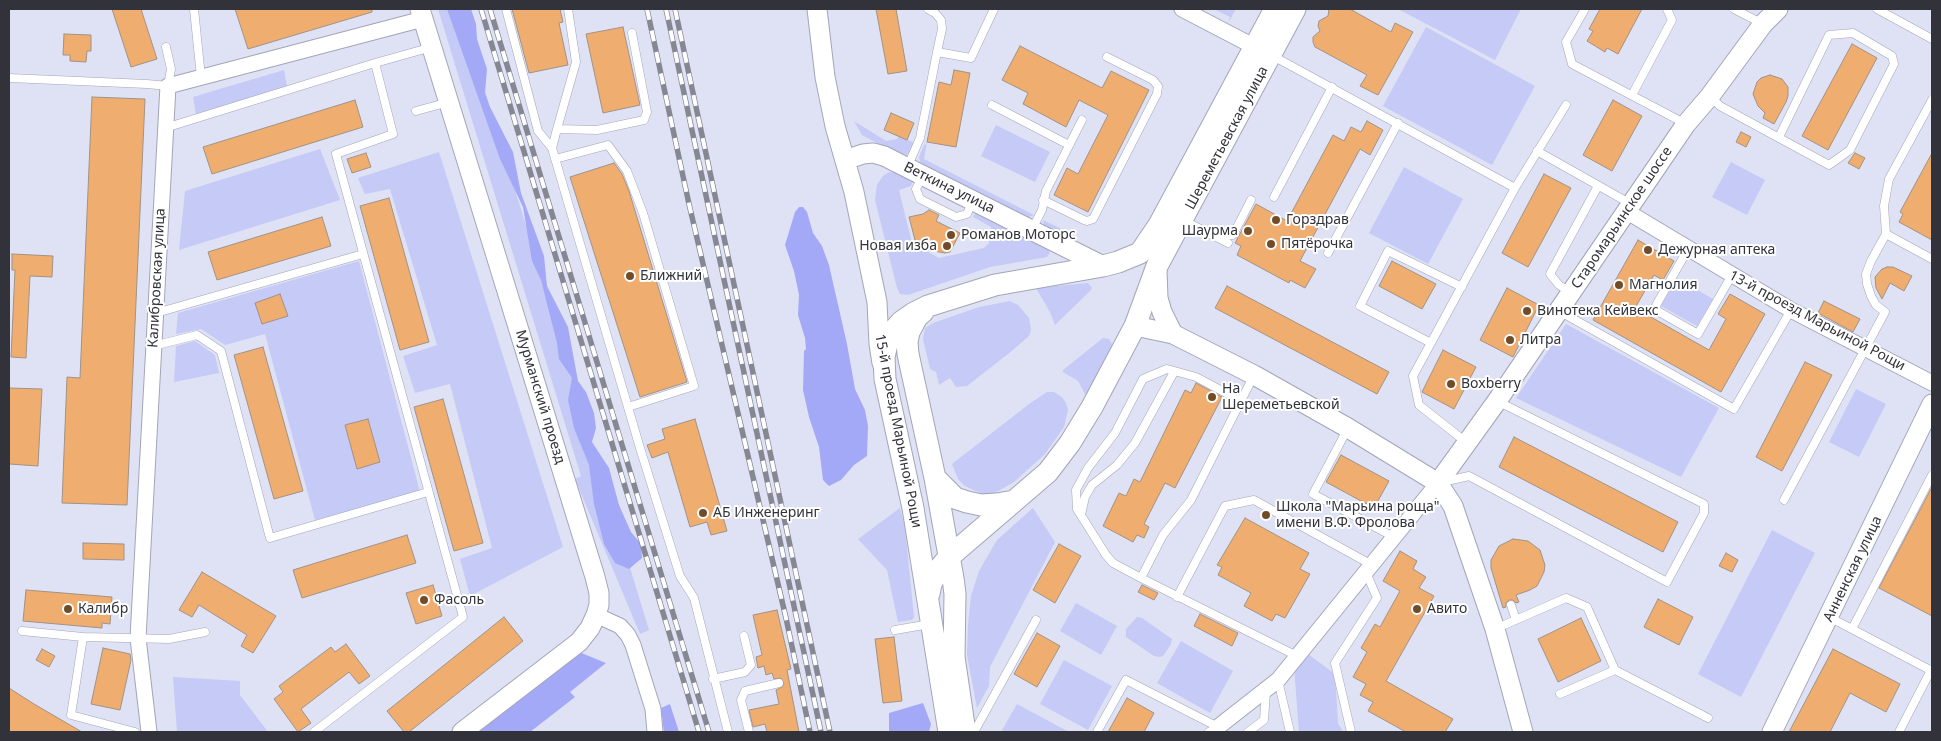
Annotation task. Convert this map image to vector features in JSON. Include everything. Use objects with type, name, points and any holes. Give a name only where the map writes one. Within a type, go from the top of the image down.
[{"type":"main road","name":"Шереметьевская улица","points":[[1149,260],[1183,220],[1263,51],[1275,9]]},
{"type":"main road","name":"Шереметьевская улица","points":[[1149,260],[1159,225],[1263,51],[1294,9]]},
{"type":"main road","points":[[885,379],[884,358],[887,344],[893,331],[901,322],[928,306],[1000,284],[1118,262],[1149,260],[1135,326],[1092,407],[1057,462],[1048,472],[949,557],[938,570],[928,595]]},
{"type":"main road","points":[[912,375],[907,342],[909,332],[917,317],[928,306]]},
{"type":"main road","name":"15-й проезд Марьиной Рощи","points":[[912,375],[934,478],[955,594],[954,657],[965,732]]},
{"type":"main road","name":"15-й проезд Марьиной Рощи","points":[[885,379],[913,508],[949,732]]},
{"type":"main road","points":[[934,478],[955,498],[967,502],[980,505],[1014,501]]},
{"type":"main road","points":[[913,508],[925,524],[944,535],[955,537],[969,535],[984,528]]},
{"type":"main road","points":[[955,594],[966,559],[984,528]]},
{"type":"street","points":[[817,9],[834,126],[854,192],[877,302]]},
{"type":"street","points":[[1182,9],[1263,51]]},
{"type":"street","name":"Старомарьинское шоссе","points":[[1438,483],[1498,401],[1686,124],[1710,96],[1763,24],[1778,9]]},
{"type":"street","points":[[168,86],[421,14]]},
{"type":"street","name":"Мурманский проезд","points":[[421,14],[599,593],[599,605],[596,615],[590,628],[579,642],[462,732]]},
{"type":"street","name":"Калибровская улица","points":[[149,732],[138,638],[168,86]]},
{"type":"street","name":"Веткина улица","points":[[845,160],[873,153],[884,156],[1103,266]]},
{"type":"street","name":"13-й проезд Марьиной Рощи","points":[[1628,208],[1688,249],[1791,310],[1932,383]]},
{"type":"street","points":[[1149,260],[1162,312],[1173,334]]},
{"type":"street","name":"15-й проезд Марьиной Рощи","points":[[877,302],[905,354],[912,375]]},
{"type":"street","name":"15-й проезд Марьиной Рощи","points":[[877,302],[878,344],[885,379]]},
{"type":"street","points":[[1135,326],[1173,334],[1254,375],[1348,428],[1438,483],[1453,506],[1495,630],[1523,732]]},
{"type":"street","name":"Анненская улица","points":[[1772,732],[1932,404]]},
{"type":"street","points":[[1213,730],[1272,685],[1438,483]]},
{"type":"street","points":[[596,615],[620,626],[628,635],[633,645],[653,709],[655,732]]},
{"type":"lane","points":[[194,9],[201,77]]},
{"type":"lane","points":[[506,9],[538,131],[552,148],[680,576],[694,598],[713,679],[728,732]]},
{"type":"lane","points":[[552,148],[576,62],[568,9]]},
{"type":"lane","points":[[915,172],[942,29],[941,20],[928,9]]},
{"type":"lane","points":[[937,52],[971,58],[994,9]]},
{"type":"lane","points":[[1585,9],[1566,42],[1572,64],[1686,124]]},
{"type":"lane","points":[[1632,95],[1672,20],[1667,9]]},
{"type":"lane","points":[[1734,9],[1763,24]]},
{"type":"lane","points":[[1877,9],[1932,39]]},
{"type":"lane","points":[[557,129],[597,130],[644,120],[648,112],[632,33]]},
{"type":"lane","points":[[1710,96],[1720,106],[1829,165],[1850,150],[1894,64],[1892,56],[1853,33],[1829,35],[1779,137]]},
{"type":"lane","points":[[9,78],[168,86],[171,70],[166,47]]},
{"type":"lane","points":[[165,128],[432,47]]},
{"type":"lane","points":[[1263,51],[1515,188]]},
{"type":"lane","points":[[1043,200],[1084,220],[1093,219],[1157,94],[1158,86],[1153,80],[1107,57]]},
{"type":"lane","points":[[314,732],[463,617],[336,154],[394,134],[375,63]]},
{"type":"lane","points":[[1274,197],[1332,88]]},
{"type":"lane","points":[[1784,500],[1885,312],[1876,304],[1871,296],[1866,284],[1866,274],[1871,260],[1886,234],[1884,206],[1889,179],[1932,100]]},
{"type":"lane","points":[[416,111],[449,102]]},
{"type":"lane","points":[[1468,443],[1419,405],[1413,376],[1515,188],[1566,105]]},
{"type":"lane","points":[[992,106],[1069,145]]},
{"type":"lane","points":[[1032,229],[1042,210],[1046,191],[1082,120]]},
{"type":"lane","points":[[1328,253],[1398,123]]},
{"type":"lane","points":[[555,159],[608,146],[627,171],[643,213],[694,386],[628,406]]},
{"type":"lane","points":[[1537,151],[1598,186],[1628,208]]},
{"type":"lane","points":[[1571,292],[1559,285],[1550,274],[1598,186]]},
{"type":"lane","points":[[1214,236],[1233,235],[1251,200]]},
{"type":"lane","points":[[1183,220],[1228,243]]},
{"type":"lane","points":[[1886,234],[1932,259]]},
{"type":"lane","points":[[1688,249],[1654,309],[1698,334],[1732,275]]},
{"type":"lane","points":[[1431,343],[1360,306],[1388,251],[1462,287]]},
{"type":"lane","points":[[156,314],[363,254]]},
{"type":"lane","points":[[1559,311],[1734,409],[1791,310]]},
{"type":"lane","points":[[153,346],[197,335],[221,351],[270,538],[428,492]]},
{"type":"lane","points":[[1241,400],[1196,377],[1167,369],[1143,379],[1115,433],[1088,468],[1076,490],[1077,509],[1113,563],[1297,656]]},
{"type":"lane","points":[[1081,515],[1085,497],[1092,485],[1117,465],[1135,443],[1174,372]]},
{"type":"lane","points":[[1140,578],[1164,534],[1191,500],[1198,488],[1254,375]]},
{"type":"lane","points":[[1438,483],[1469,476],[1667,582],[1704,513],[1704,504],[1498,401]]},
{"type":"lane","points":[[1348,428],[1313,494],[1394,537]]},
{"type":"lane","points":[[1852,629],[1932,474]]},
{"type":"lane","points":[[1177,597],[1225,506],[1254,500],[1369,568],[1377,598],[1336,663],[1351,732]]},
{"type":"lane","points":[[1495,630],[1566,598],[1587,608],[1614,670],[1708,718]]},
{"type":"lane","points":[[1511,605],[1516,620]]},
{"type":"lane","points":[[1829,617],[1932,671],[1899,732]]},
{"type":"lane","points":[[974,732],[1036,620]]},
{"type":"lane","points":[[895,630],[932,624]]},
{"type":"lane","points":[[22,631],[83,637],[169,640],[205,632]]},
{"type":"lane","points":[[713,679],[744,672],[751,665],[744,636]]},
{"type":"lane","points":[[83,637],[71,715],[135,732]]},
{"type":"lane","points":[[1560,694],[1614,670]]},
{"type":"lane","points":[[1096,732],[1126,680],[1213,730]]},
{"type":"lane","points":[[749,732],[741,700],[745,691],[779,683]]},
{"type":"lane","points":[[1248,732],[1264,720],[1272,685]]},
{"type":"lane","points":[[1272,685],[1290,732]]},
{"type":"shaded area","points":[[438,9],[460,9],[649,630],[640,634],[575,479],[581,476]]},
{"type":"shaded area","points":[[447,9],[471,9],[476,24],[477,39],[487,69],[485,93],[513,152],[521,193],[544,256],[547,286],[568,327],[578,381],[586,392],[594,413],[596,428],[592,442],[609,468],[619,505],[631,532],[641,544],[642,558],[629,569],[615,563],[604,544],[594,504],[589,465],[574,428],[568,400],[572,378],[559,359],[557,343],[541,280],[532,261],[523,207],[500,159]]},
{"type":"shaded area","points":[[1214,9],[1236,9],[1228,23],[1230,17]]},
{"type":"shaded area","points":[[1398,9],[1521,9],[1495,60]]},
{"type":"shaded area","points":[[1426,27],[1535,86],[1492,165],[1383,106]]},
{"type":"shaded area","points":[[284,70],[287,87],[196,114],[193,97]]},
{"type":"shaded area","points":[[854,121],[886,141],[897,139],[899,136],[915,143],[906,155],[896,153],[862,135]]},
{"type":"shaded area","points":[[996,125],[1050,152],[1035,182],[981,156]]},
{"type":"shaded area","points":[[927,142],[924,159],[1034,215],[1027,218],[921,166],[919,157]]},
{"type":"shaded area","points":[[320,149],[340,200],[179,250],[185,191]]},
{"type":"shaded area","points":[[439,152],[563,547],[470,596],[460,559],[492,548],[450,384],[415,393],[403,356],[437,345],[390,189],[365,194],[358,178]]},
{"type":"shaded area","points":[[1731,162],[1765,180],[1747,215],[1712,197]]},
{"type":"shaded area","points":[[1404,167],[1463,199],[1428,264],[1369,233]]},
{"type":"shaded area","points":[[889,172],[897,173],[913,181],[911,186],[899,190],[912,243],[939,258],[984,248],[989,243],[991,227],[973,217],[975,213],[1046,248],[1050,252],[1047,257],[990,267],[908,295],[900,294],[875,200],[877,185],[883,176]]},
{"type":"shaded area","points":[[799,207],[803,207],[807,212],[813,233],[822,246],[829,265],[855,389],[865,410],[868,426],[867,456],[854,465],[841,480],[829,486],[823,480],[819,447],[809,417],[803,390],[805,338],[798,315],[799,295],[794,271],[785,245],[795,212]]},
{"type":"shaded area","points":[[1043,220],[1072,234],[1069,240],[1044,227]]},
{"type":"shaded area","points":[[359,261],[420,492],[315,520],[265,334],[225,345],[201,329],[176,334],[178,313]]},
{"type":"shaded area","points":[[1677,278],[1713,299],[1697,326],[1661,306]]},
{"type":"shaded area","points":[[1088,283],[1092,288],[1090,291],[1055,325],[1036,288]]},
{"type":"shaded area","points":[[1010,301],[1018,305],[1029,318],[1031,330],[1029,336],[967,386],[956,387],[950,378],[939,385],[936,372],[930,369],[923,339],[925,328],[933,323],[979,307]]},
{"type":"shaded area","points":[[1566,324],[1719,408],[1681,477],[1516,398]]},
{"type":"shaded area","points":[[1103,338],[1109,339],[1112,344],[1111,351],[1086,396],[1078,381],[1063,372],[1063,370]]},
{"type":"shaded area","points":[[195,341],[215,355],[219,373],[174,382],[176,346]]},
{"type":"shaded area","points":[[1856,389],[1886,404],[1859,457],[1829,442]]},
{"type":"shaded area","points":[[1047,392],[1054,392],[1062,397],[1068,410],[1064,427],[1045,454],[1014,482],[993,494],[982,494],[965,486],[958,479],[952,464]]},
{"type":"shaded area","points":[[900,508],[905,527],[914,617],[912,620],[898,622],[887,570],[858,539]]},
{"type":"shaded area","points":[[1033,508],[1055,542],[990,667],[989,686],[977,708],[967,655],[971,596],[979,571],[997,540]]},
{"type":"shaded area","points":[[1772,530],[1815,553],[1741,697],[1698,674]]},
{"type":"shaded area","points":[[1076,603],[1117,626],[1101,655],[1060,631]]},
{"type":"shaded area","points":[[1137,617],[1142,618],[1172,639],[1163,656],[1154,656],[1126,637],[1126,629]]},
{"type":"shaded area","points":[[1181,641],[1233,671],[1210,713],[1157,683]]},
{"type":"shaded area","points":[[1304,651],[1335,674],[1338,723],[1343,732],[1299,732],[1294,666]]},
{"type":"shaded area","points":[[579,652],[606,663],[570,692],[575,697],[530,732],[475,732]]},
{"type":"shaded area","points":[[1064,660],[1112,686],[1088,730],[1040,704]]},
{"type":"shaded area","points":[[173,677],[240,681],[240,695],[268,732],[177,732]]},
{"type":"shaded area","points":[[923,703],[931,724],[929,732],[889,732],[889,713]]},
{"type":"shaded area","points":[[670,704],[679,732],[664,732],[661,708]]},
{"type":"shaded area","points":[[1017,704],[1069,732],[1001,732]]},
{"type":"building","points":[[112,9],[141,9],[157,59],[131,67]]},
{"type":"building","points":[[235,9],[372,9],[372,12],[248,49]]},
{"type":"building","points":[[512,9],[560,9],[563,22],[559,23],[568,65],[529,73]]},
{"type":"building","points":[[876,9],[896,9],[907,71],[888,74]]},
{"type":"building","points":[[1329,9],[1350,9],[1391,32],[1395,23],[1413,32],[1378,95],[1360,86],[1367,75],[1315,47],[1313,37],[1320,31],[1319,21],[1328,16]]},
{"type":"building","points":[[1600,9],[1642,9],[1618,54],[1607,48],[1605,52],[1587,41],[1593,31],[1589,29]]},
{"type":"building","points":[[623,27],[640,105],[603,113],[586,34]]},
{"type":"building","points":[[64,34],[91,35],[91,51],[87,51],[86,62],[70,61],[70,55],[63,55]]},
{"type":"building","points":[[1852,44],[1877,58],[1828,150],[1802,136]]},
{"type":"building","points":[[1020,46],[1102,88],[1111,71],[1149,90],[1088,212],[1054,195],[1067,168],[1078,174],[1108,115],[1079,100],[1066,127],[1023,104],[1028,93],[1002,80]]},
{"type":"building","points":[[954,70],[970,73],[956,147],[927,142],[939,82],[951,85]]},
{"type":"building","points":[[1770,75],[1782,79],[1788,87],[1786,102],[1774,124],[1763,118],[1765,113],[1758,106],[1753,94],[1757,82],[1761,78]]},
{"type":"building","points":[[92,97],[145,99],[127,505],[62,503],[67,377],[80,378]]},
{"type":"building","points":[[355,100],[363,127],[212,174],[203,147]]},
{"type":"building","points":[[1613,100],[1642,116],[1612,171],[1583,155]]},
{"type":"building","points":[[891,113],[914,123],[907,140],[884,130]]},
{"type":"building","points":[[1367,121],[1383,130],[1370,155],[1360,149],[1300,261],[1316,269],[1305,288],[1290,280],[1289,283],[1237,255],[1241,246],[1235,243],[1256,204],[1287,221],[1333,135],[1344,141],[1351,127],[1361,132]]},
{"type":"building","points":[[1741,132],[1751,137],[1746,147],[1736,142]]},
{"type":"building","points":[[366,153],[371,167],[352,173],[347,159]]},
{"type":"building","points":[[1855,153],[1865,158],[1859,169],[1848,163]]},
{"type":"building","points":[[1932,153],[1932,240],[1899,222],[1903,214],[1900,212]]},
{"type":"building","points":[[614,163],[622,174],[629,191],[687,382],[640,397],[570,177]]},
{"type":"building","points":[[1544,174],[1571,188],[1528,267],[1502,253]]},
{"type":"building","points":[[389,198],[429,342],[400,350],[360,206]]},
{"type":"building","points":[[929,210],[939,215],[936,221],[960,233],[950,252],[928,250],[915,240],[909,217],[923,214]]},
{"type":"building","points":[[322,217],[331,246],[217,280],[208,252]]},
{"type":"building","points":[[1638,240],[1674,261],[1663,280],[1654,275],[1635,308],[1709,350],[1726,319],[1718,314],[1730,294],[1765,314],[1721,392],[1593,320]]},
{"type":"building","points":[[12,254],[53,256],[52,277],[30,276],[26,358],[11,357],[15,270],[12,270]]},
{"type":"building","points":[[1392,261],[1436,284],[1422,309],[1379,286]]},
{"type":"building","points":[[1893,267],[1912,276],[1904,291],[1890,283],[1882,299],[1876,288],[1875,277],[1882,269]]},
{"type":"building","points":[[1227,286],[1389,372],[1377,394],[1215,308]]},
{"type":"building","points":[[1507,288],[1539,305],[1513,357],[1480,340]]},
{"type":"building","points":[[280,294],[288,316],[262,324],[255,303]]},
{"type":"building","points":[[1824,301],[1860,319],[1853,332],[1818,313]]},
{"type":"building","points":[[263,347],[303,491],[274,499],[234,355]]},
{"type":"building","points":[[1443,350],[1476,367],[1454,409],[1422,392]]},
{"type":"building","points":[[1805,362],[1832,375],[1782,471],[1756,457]]},
{"type":"building","points":[[1196,383],[1222,397],[1175,488],[1165,483],[1144,524],[1149,527],[1144,538],[1137,535],[1133,542],[1103,526],[1119,493],[1126,496],[1134,479],[1140,482],[1185,390],[1191,393]]},
{"type":"building","points":[[9,388],[42,389],[38,466],[9,464]]},
{"type":"building","points":[[443,399],[483,543],[454,551],[414,407]]},
{"type":"building","points":[[368,419],[380,462],[357,469],[345,425]]},
{"type":"building","points":[[695,419],[727,531],[711,535],[707,522],[690,527],[668,452],[652,458],[647,445],[665,439],[662,429]]},
{"type":"building","points":[[1514,437],[1678,522],[1663,552],[1499,467]]},
{"type":"building","points":[[1341,455],[1389,481],[1374,508],[1326,482]]},
{"type":"building","points":[[1932,487],[1932,616],[1879,588]]},
{"type":"building","points":[[1245,518],[1309,553],[1300,569],[1310,574],[1285,618],[1276,614],[1272,621],[1244,606],[1251,593],[1218,575],[1222,567],[1217,565]]},
{"type":"building","points":[[407,535],[416,563],[302,598],[293,570]]},
{"type":"building","points":[[1513,539],[1528,541],[1540,550],[1545,565],[1544,572],[1537,586],[1516,595],[1519,602],[1516,603],[1513,600],[1509,600],[1506,603],[1506,607],[1503,608],[1491,568],[1491,560],[1499,546]]},
{"type":"building","points":[[83,543],[124,544],[124,560],[83,559]]},
{"type":"building","points":[[1059,544],[1081,556],[1055,603],[1033,590]]},
{"type":"building","points":[[1400,551],[1417,561],[1413,569],[1426,577],[1419,588],[1434,596],[1386,681],[1453,719],[1445,732],[1406,732],[1368,711],[1373,702],[1360,695],[1366,684],[1353,677],[1367,652],[1361,648],[1375,624],[1380,627],[1400,591],[1383,581]]},
{"type":"building","points":[[1726,553],[1738,560],[1732,572],[1719,566]]},
{"type":"building","points":[[202,572],[276,616],[253,653],[241,646],[247,635],[199,605],[192,617],[179,610]]},
{"type":"building","points":[[433,585],[442,616],[416,624],[406,593]]},
{"type":"building","points":[[1142,585],[1158,593],[1154,600],[1138,592]]},
{"type":"building","name":"Калибр","points":[[26,590],[112,597],[110,624],[102,623],[102,628],[23,621]]},
{"type":"building","points":[[1658,599],[1693,617],[1679,645],[1644,627]]},
{"type":"building","points":[[777,610],[791,669],[787,670],[799,732],[767,732],[765,724],[753,727],[749,710],[779,704],[776,690],[784,684],[781,678],[774,679],[772,673],[766,675],[764,666],[758,668],[756,657],[762,655],[753,615]]},
{"type":"building","points":[[1200,614],[1238,633],[1232,646],[1194,626]]},
{"type":"building","points":[[504,617],[523,641],[409,732],[404,732],[387,711]]},
{"type":"building","points":[[1581,618],[1601,661],[1558,682],[1538,639]]},
{"type":"building","points":[[1037,633],[1060,646],[1037,687],[1014,674]]},
{"type":"building","points":[[894,637],[902,701],[883,703],[875,639]]},
{"type":"building","points":[[346,644],[370,676],[359,684],[349,672],[301,709],[311,723],[298,732],[274,699],[283,692],[279,686],[331,647],[335,652]]},
{"type":"building","points":[[103,648],[130,654],[131,660],[120,710],[91,704]]},
{"type":"building","points":[[42,649],[55,656],[49,667],[36,660]]},
{"type":"building","points":[[1833,649],[1900,684],[1886,712],[1850,693],[1830,732],[1789,732]]},
{"type":"building","points":[[9,688],[34,704],[82,732],[9,732]]},
{"type":"building","points":[[1127,698],[1154,713],[1144,732],[1108,732]]},
{"type":"railway","points":[[481,9],[699,732]]},
{"type":"railway","points":[[490,9],[709,732]]},
{"type":"railway","points":[[647,9],[689,204],[786,618],[810,732]]},
{"type":"railway","points":[[666,9],[821,732]]},
{"type":"railway","points":[[675,9],[830,732]]},
{"type":"place","name":"Горздрав","points":[[1276,220]]},
{"type":"place","name":"Шаурма","points":[[1248,231]]},
{"type":"place","name":"Романов Моторс","points":[[951,235]]},
{"type":"place","name":"Пятёрочка","points":[[1271,244]]},
{"type":"place","name":"Новая изба","points":[[947,246]]},
{"type":"place","name":"Дежурная аптека","points":[[1648,250]]},
{"type":"place","name":"Ближний","points":[[630,276]]},
{"type":"place","name":"Магнолия","points":[[1619,285]]},
{"type":"place","name":"Винотека Кейвекс","points":[[1527,311]]},
{"type":"place","name":"Литра","points":[[1510,340]]},
{"type":"place","name":"Boxberry","points":[[1451,384]]},
{"type":"place","name":"На Шереметьевской","points":[[1212,397]]},
{"type":"place","name":"АБ Инженеринг","points":[[703,513]]},
{"type":"place","name":"Школа \"Марьина роща\" имени В.Ф. Фролова","points":[[1266,515]]},
{"type":"place","name":"Фасоль","points":[[424,600]]},
{"type":"place","name":"Калибр","points":[[68,609]]},
{"type":"place","name":"Авито","points":[[1417,609]]}]
